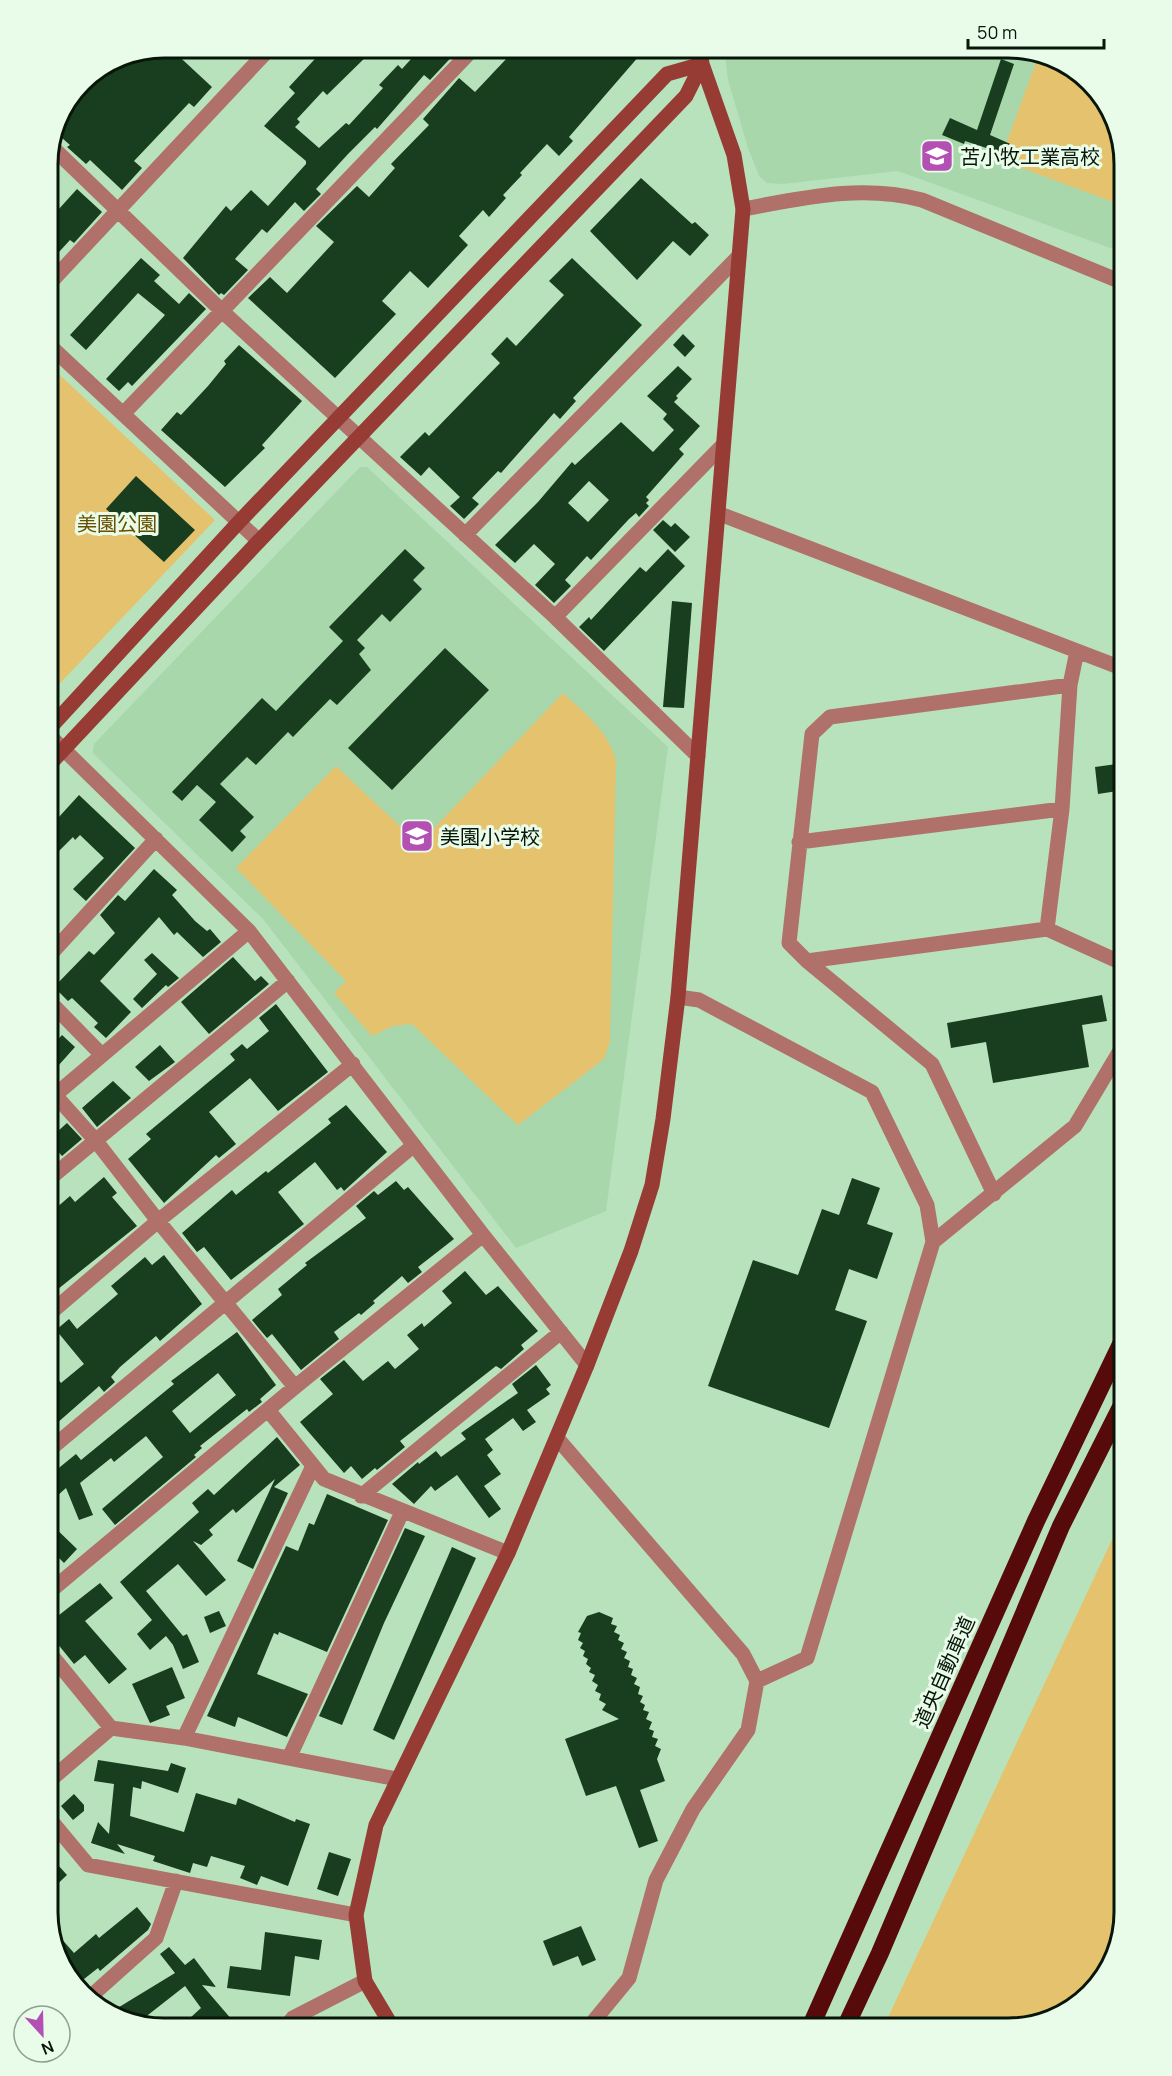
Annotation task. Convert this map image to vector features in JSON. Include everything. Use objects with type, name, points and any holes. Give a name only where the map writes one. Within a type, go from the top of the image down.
[{"type":"highway","name":"道央自動車道","points":[[815,2018],[1036,1521],[1114,1359]]},
{"type":"highway","points":[[850,2018],[889,1932],[1061,1526],[1114,1421]]},
{"type":"street","points":[[59,274],[261,58]]},
{"type":"street","points":[[123,414],[464,58]]},
{"type":"street","points":[[387,2017],[365,1981],[356,1915],[376,1825],[508,1553],[587,1365],[631,1251],[652,1185],[663,1119],[678,997],[720,514],[722,446],[743,209],[734,156],[701,59]]},
{"type":"street","points":[[59,720],[238,523],[667,74],[702,64]]},
{"type":"street","points":[[59,755],[259,541],[686,96],[702,64]]},
{"type":"street","points":[[59,154],[223,312],[555,617],[698,756]]},
{"type":"street","points":[[743,209],[840,192],[901,194],[922,200],[1114,279]]},
{"type":"street","points":[[465,535],[739,256]]},
{"type":"street","points":[[59,354],[259,541]]},
{"type":"street","points":[[555,617],[722,446]]},
{"type":"street","points":[[720,514],[1114,665]]},
{"type":"street","points":[[1047,929],[1062,809],[1070,685],[1077,651]]},
{"type":"street","points":[[994,1194],[932,1064],[807,961],[789,942],[812,735],[830,717],[1070,685]]},
{"type":"street","points":[[59,743],[249,931],[483,1235],[587,1365]]},
{"type":"street","points":[[799,842],[1062,809]]},
{"type":"street","points":[[59,945],[156,839]]},
{"type":"street","points":[[807,961],[1047,929],[1114,959]]},
{"type":"street","points":[[58,1092],[249,931]]},
{"type":"street","points":[[58,1172],[288,981]]},
{"type":"street","points":[[678,997],[699,1000],[872,1092],[927,1205],[933,1242],[807,1658],[757,1681]]},
{"type":"street","points":[[59,1011],[101,1054]]},
{"type":"street","points":[[933,1242],[1076,1126],[1114,1061]]},
{"type":"street","points":[[58,1307],[158,1221],[353,1064]]},
{"type":"street","points":[[58,1104],[96,1141],[158,1221],[296,1386]]},
{"type":"street","points":[[58,1442],[414,1145]]},
{"type":"street","points":[[58,1585],[296,1386],[483,1235]]},
{"type":"street","points":[[361,1496],[561,1332]]},
{"type":"street","points":[[268,1410],[312,1468],[324,1479],[361,1496],[508,1553]]},
{"type":"street","points":[[557,1438],[743,1654],[757,1681],[748,1730],[693,1809],[656,1880],[629,1978],[597,2018]]},
{"type":"street","points":[[184,1738],[312,1468]]},
{"type":"street","points":[[289,1758],[402,1512]]},
{"type":"street","points":[[58,1663],[111,1728],[184,1738],[397,1779]]},
{"type":"street","points":[[58,1773],[111,1728]]},
{"type":"street","points":[[58,1829],[88,1865],[356,1915]]},
{"type":"street","points":[[95,1992],[156,1938],[176,1881]]},
{"type":"street","points":[[295,2017],[365,1981]]},
{"type":"shaded area","name":"苫小牧工業高校","points":[[725,59],[1015,59],[1055,69],[1067,76],[1087,94],[1103,117],[1108,130],[1114,164],[1114,249],[898,171],[783,184],[767,183],[759,176],[748,148],[728,80]]},
{"type":"shaded area","name":"美園小学校","points":[[360,467],[367,467],[668,747],[606,1211],[516,1248],[263,919],[93,753],[94,744]]},
{"type":"green space","points":[[1036,63],[1042,64],[1067,76],[1078,85],[1096,105],[1103,117],[1113,150],[1114,202],[1000,160]]},
{"type":"green space","name":"美園公園","points":[[59,374],[215,520],[59,685]]},
{"type":"green space","points":[[563,693],[601,731],[616,760],[610,1041],[604,1059],[518,1125],[412,1024],[393,1026],[372,1036],[334,993],[346,981],[236,868],[336,766],[419,844]]},
{"type":"green space","points":[[1114,1535],[1114,1912],[1113,1926],[1103,1959],[1096,1971],[1078,1991],[1055,2007],[1042,2012],[1008,2018],[888,2018]]},
{"type":"building","points":[[181,58],[212,87],[194,107],[189,103],[134,161],[142,168],[122,190],[90,160],[86,164],[67,147],[70,145],[62,138],[76,105],[89,89],[105,76],[124,67],[150,59]]},
{"type":"building","points":[[316,58],[365,58],[327,95],[323,91],[297,119],[300,122],[295,127],[319,148],[346,123],[349,125],[383,88],[379,85],[398,65],[402,69],[412,58],[450,58],[430,80],[424,75],[377,129],[375,127],[348,154],[316,189],[321,194],[304,211],[295,202],[267,233],[262,229],[235,259],[248,270],[224,295],[221,293],[219,295],[183,258],[226,206],[231,211],[251,190],[268,206],[306,164],[306,161],[264,126],[295,93],[289,87]]},
{"type":"building","points":[[507,58],[637,59],[569,137],[573,141],[559,156],[547,144],[520,173],[522,175],[503,195],[506,198],[489,217],[483,210],[459,236],[468,245],[428,288],[410,271],[382,301],[396,314],[335,378],[248,298],[270,277],[287,293],[334,242],[316,226],[357,186],[369,197],[395,168],[391,164],[429,125],[423,119],[459,78],[475,92]]},
{"type":"building","points":[[1001,59],[1014,64],[990,135],[1015,146],[1011,156],[965,141],[964,144],[942,135],[950,118],[977,130]]},
{"type":"building","points":[[641,178],[692,224],[695,222],[709,235],[690,256],[673,241],[637,280],[590,231]]},
{"type":"building","points":[[77,189],[102,212],[74,243],[70,240],[59,252],[59,209]]},
{"type":"building","points":[[141,258],[160,275],[154,281],[179,304],[189,293],[206,309],[132,386],[128,382],[119,391],[106,379],[165,315],[138,293],[86,350],[70,335]]},
{"type":"building","points":[[572,258],[642,325],[573,398],[576,401],[560,419],[554,413],[501,473],[498,471],[472,498],[479,504],[464,519],[450,506],[460,497],[429,467],[421,476],[400,457],[425,432],[429,436],[500,363],[491,354],[507,337],[516,346],[564,295],[549,281]]},
{"type":"building","points":[[683,334],[695,346],[685,357],[673,345]]},
{"type":"building","points":[[239,345],[302,401],[262,445],[265,448],[225,487],[161,430],[177,412],[181,415],[208,386],[226,364],[224,361]]},
{"type":"building","points":[[678,366],[692,379],[676,396],[678,398],[674,402],[700,426],[679,449],[684,454],[646,497],[649,500],[646,503],[649,506],[639,517],[636,513],[629,519],[591,560],[587,556],[565,580],[571,586],[554,603],[535,585],[555,564],[534,544],[515,563],[495,545],[538,502],[572,462],[575,465],[621,422],[653,452],[674,430],[663,419],[667,414],[647,396]],"holes":[[[589,481],[609,500],[588,522],[568,503]]]},
{"type":"building","points":[[136,476],[195,530],[164,562],[106,509]]},
{"type":"building","points":[[663,520],[671,527],[675,523],[690,537],[675,552],[653,530]]},
{"type":"building","points":[[405,549],[425,568],[413,580],[422,589],[390,622],[382,614],[357,640],[365,648],[359,654],[371,670],[337,705],[330,699],[293,737],[288,732],[256,765],[247,757],[220,784],[254,817],[240,831],[246,837],[232,852],[199,820],[216,802],[197,785],[182,801],[172,792],[262,698],[276,711],[343,641],[329,627]]},
{"type":"building","points":[[668,549],[685,566],[604,651],[579,627],[589,617],[591,620],[640,567],[646,572]]},
{"type":"building","points":[[672,601],[692,603],[684,708],[663,707]]},
{"type":"building","points":[[445,648],[489,690],[392,790],[348,748]]},
{"type":"building","points":[[1114,764],[1114,792],[1098,794],[1095,767]]},
{"type":"building","points":[[79,795],[135,848],[86,901],[73,889],[104,858],[80,835],[75,840],[73,837],[59,851],[59,817]]},
{"type":"building","points":[[154,869],[177,890],[172,895],[195,921],[207,931],[210,929],[221,942],[203,957],[177,932],[174,935],[159,917],[100,981],[131,1012],[106,1038],[94,1027],[98,1023],[72,998],[68,1001],[59,992],[59,982],[89,951],[94,955],[115,933],[100,915],[118,895],[125,901]]},
{"type":"building","points":[[152,953],[179,978],[168,987],[166,985],[142,1008],[133,999],[157,974],[144,960]]},
{"type":"building","points":[[233,957],[255,981],[261,976],[269,984],[209,1034],[181,1002]]},
{"type":"building","points":[[1102,995],[1107,1021],[1082,1025],[1089,1067],[993,1083],[986,1042],[951,1048],[947,1023]]},
{"type":"building","points":[[276,1004],[328,1072],[278,1111],[250,1078],[209,1112],[236,1144],[219,1158],[216,1155],[164,1203],[128,1159],[151,1139],[146,1134],[235,1060],[230,1054],[242,1044],[247,1049],[269,1031],[259,1018]]},
{"type":"building","points":[[62,1035],[75,1047],[58,1065],[58,1039]]},
{"type":"building","points":[[160,1045],[175,1062],[149,1081],[135,1067]]},
{"type":"building","points":[[113,1081],[131,1098],[97,1127],[82,1108]]},
{"type":"building","points":[[346,1105],[387,1152],[344,1191],[341,1187],[337,1190],[315,1162],[278,1192],[304,1224],[231,1280],[204,1247],[197,1252],[182,1233],[232,1190],[236,1195],[266,1171],[268,1173],[331,1123],[328,1119]]},
{"type":"building","points":[[67,1123],[82,1139],[62,1156],[58,1152],[58,1131]]},
{"type":"building","points":[[104,1177],[117,1193],[112,1197],[137,1226],[58,1289],[58,1206],[70,1196],[75,1202]]},
{"type":"building","points":[[852,1178],[880,1188],[867,1224],[893,1233],[877,1279],[849,1269],[835,1310],[867,1321],[829,1428],[708,1386],[753,1260],[798,1275],[822,1209],[839,1215]]},
{"type":"building","points":[[396,1181],[404,1190],[408,1187],[454,1239],[418,1267],[422,1272],[408,1283],[402,1276],[373,1301],[375,1303],[361,1315],[359,1313],[334,1332],[339,1339],[301,1370],[272,1334],[267,1338],[252,1320],[282,1295],[278,1289],[307,1265],[305,1263],[366,1218],[356,1206],[374,1191],[378,1195]]},
{"type":"building","points":[[164,1255],[202,1304],[160,1341],[156,1336],[120,1367],[111,1377],[115,1382],[104,1392],[99,1386],[58,1422],[58,1380],[61,1383],[84,1364],[58,1333],[58,1328],[69,1319],[77,1329],[118,1294],[111,1286],[145,1257],[152,1265]]},
{"type":"building","points":[[465,1271],[486,1295],[498,1286],[538,1331],[521,1345],[524,1349],[501,1369],[496,1366],[400,1441],[405,1447],[377,1470],[375,1468],[362,1479],[351,1466],[344,1473],[300,1422],[333,1394],[320,1379],[344,1360],[363,1381],[388,1361],[395,1369],[419,1349],[407,1335],[422,1323],[424,1327],[452,1303],[442,1291]]},
{"type":"building","points":[[237,1332],[276,1385],[260,1399],[262,1402],[249,1412],[247,1409],[200,1446],[202,1448],[194,1455],[196,1457],[115,1525],[102,1509],[163,1457],[146,1436],[114,1462],[111,1458],[80,1483],[93,1515],[79,1520],[66,1488],[58,1495],[58,1469],[76,1454],[81,1460],[174,1384],[171,1381]],"holes":[[[218,1373],[236,1395],[190,1433],[172,1411]]]},
{"type":"building","points":[[536,1365],[551,1385],[546,1389],[550,1394],[527,1410],[536,1422],[523,1431],[513,1418],[485,1439],[493,1450],[487,1455],[501,1474],[484,1486],[501,1509],[489,1518],[457,1475],[435,1491],[431,1486],[414,1504],[392,1484],[418,1462],[419,1464],[436,1451],[441,1457],[466,1439],[461,1433],[518,1393],[512,1384]]},
{"type":"building","points":[[277,1437],[300,1465],[274,1487],[288,1493],[253,1569],[237,1561],[275,1479],[236,1513],[233,1509],[209,1530],[213,1535],[201,1545],[193,1541],[226,1580],[206,1596],[178,1564],[146,1591],[183,1636],[187,1634],[199,1662],[183,1669],[173,1645],[166,1636],[150,1650],[137,1634],[152,1620],[120,1582],[199,1512],[192,1503],[208,1489],[214,1495]]},
{"type":"building","points":[[327,1494],[388,1520],[327,1652],[279,1632],[278,1635],[274,1633],[257,1674],[308,1694],[287,1737],[238,1717],[235,1727],[207,1716],[286,1546],[298,1551],[309,1523],[314,1525]]},
{"type":"building","points":[[405,1528],[425,1536],[384,1623],[342,1725],[319,1716]]},
{"type":"building","points":[[58,1531],[77,1549],[64,1563],[58,1557]]},
{"type":"building","points":[[452,1547],[476,1558],[394,1740],[373,1730]]},
{"type":"building","points":[[100,1583],[113,1598],[85,1621],[127,1669],[109,1684],[85,1655],[74,1664],[58,1644],[58,1616]]},
{"type":"building","points":[[219,1611],[226,1626],[210,1633],[204,1617]]},
{"type":"building","points":[[599,1612],[613,1618],[611,1624],[617,1626],[614,1632],[620,1635],[618,1640],[624,1643],[621,1649],[627,1652],[624,1658],[630,1661],[628,1667],[633,1669],[631,1675],[637,1678],[634,1684],[640,1687],[638,1694],[643,1696],[640,1702],[645,1705],[643,1710],[649,1712],[646,1719],[652,1722],[649,1729],[654,1731],[652,1737],[658,1739],[655,1746],[661,1749],[657,1759],[665,1781],[640,1790],[658,1841],[639,1848],[616,1786],[586,1796],[565,1739],[619,1719],[602,1710],[606,1704],[599,1700],[601,1694],[595,1691],[598,1685],[592,1681],[595,1675],[589,1672],[591,1668],[586,1664],[588,1659],[583,1656],[585,1651],[580,1648],[583,1643],[578,1640],[581,1633],[578,1632],[587,1616]]},
{"type":"building","points":[[172,1667],[185,1698],[166,1706],[170,1715],[150,1723],[132,1684]]},
{"type":"building","points":[[98,1760],[168,1771],[171,1763],[186,1768],[178,1793],[142,1781],[141,1789],[133,1787],[130,1816],[184,1832],[196,1793],[236,1805],[238,1798],[295,1822],[296,1819],[310,1824],[288,1886],[261,1876],[257,1885],[240,1878],[245,1866],[211,1856],[207,1867],[193,1863],[190,1873],[153,1861],[155,1856],[117,1844],[125,1854],[91,1843],[98,1822],[109,1834],[114,1784],[94,1781]]},
{"type":"building","points":[[74,1794],[84,1805],[84,1811],[73,1820],[61,1806]]},
{"type":"building","points":[[329,1852],[351,1859],[338,1896],[317,1889]]},
{"type":"building","points":[[58,1865],[67,1875],[58,1884]]},
{"type":"building","points":[[137,1907],[151,1924],[148,1930],[100,1971],[98,1968],[83,1980],[69,1959],[63,1940],[74,1953],[96,1934],[99,1938]]},
{"type":"building","points":[[581,1926],[596,1960],[582,1966],[578,1956],[553,1966],[543,1941]]},
{"type":"building","points":[[265,1932],[322,1940],[319,1960],[295,1956],[290,1996],[227,1988],[230,1966],[261,1970]]},
{"type":"building","points":[[169,1947],[185,1965],[194,1958],[216,1987],[202,1985],[230,2017],[191,2017],[201,2008],[185,1986],[147,2016],[118,2008],[175,1973],[160,1954]]},
{"type":"place","name":"苫小牧工業高校","points":[[937,156]]},
{"type":"place","name":"美園小学校","points":[[417,836]]}]
